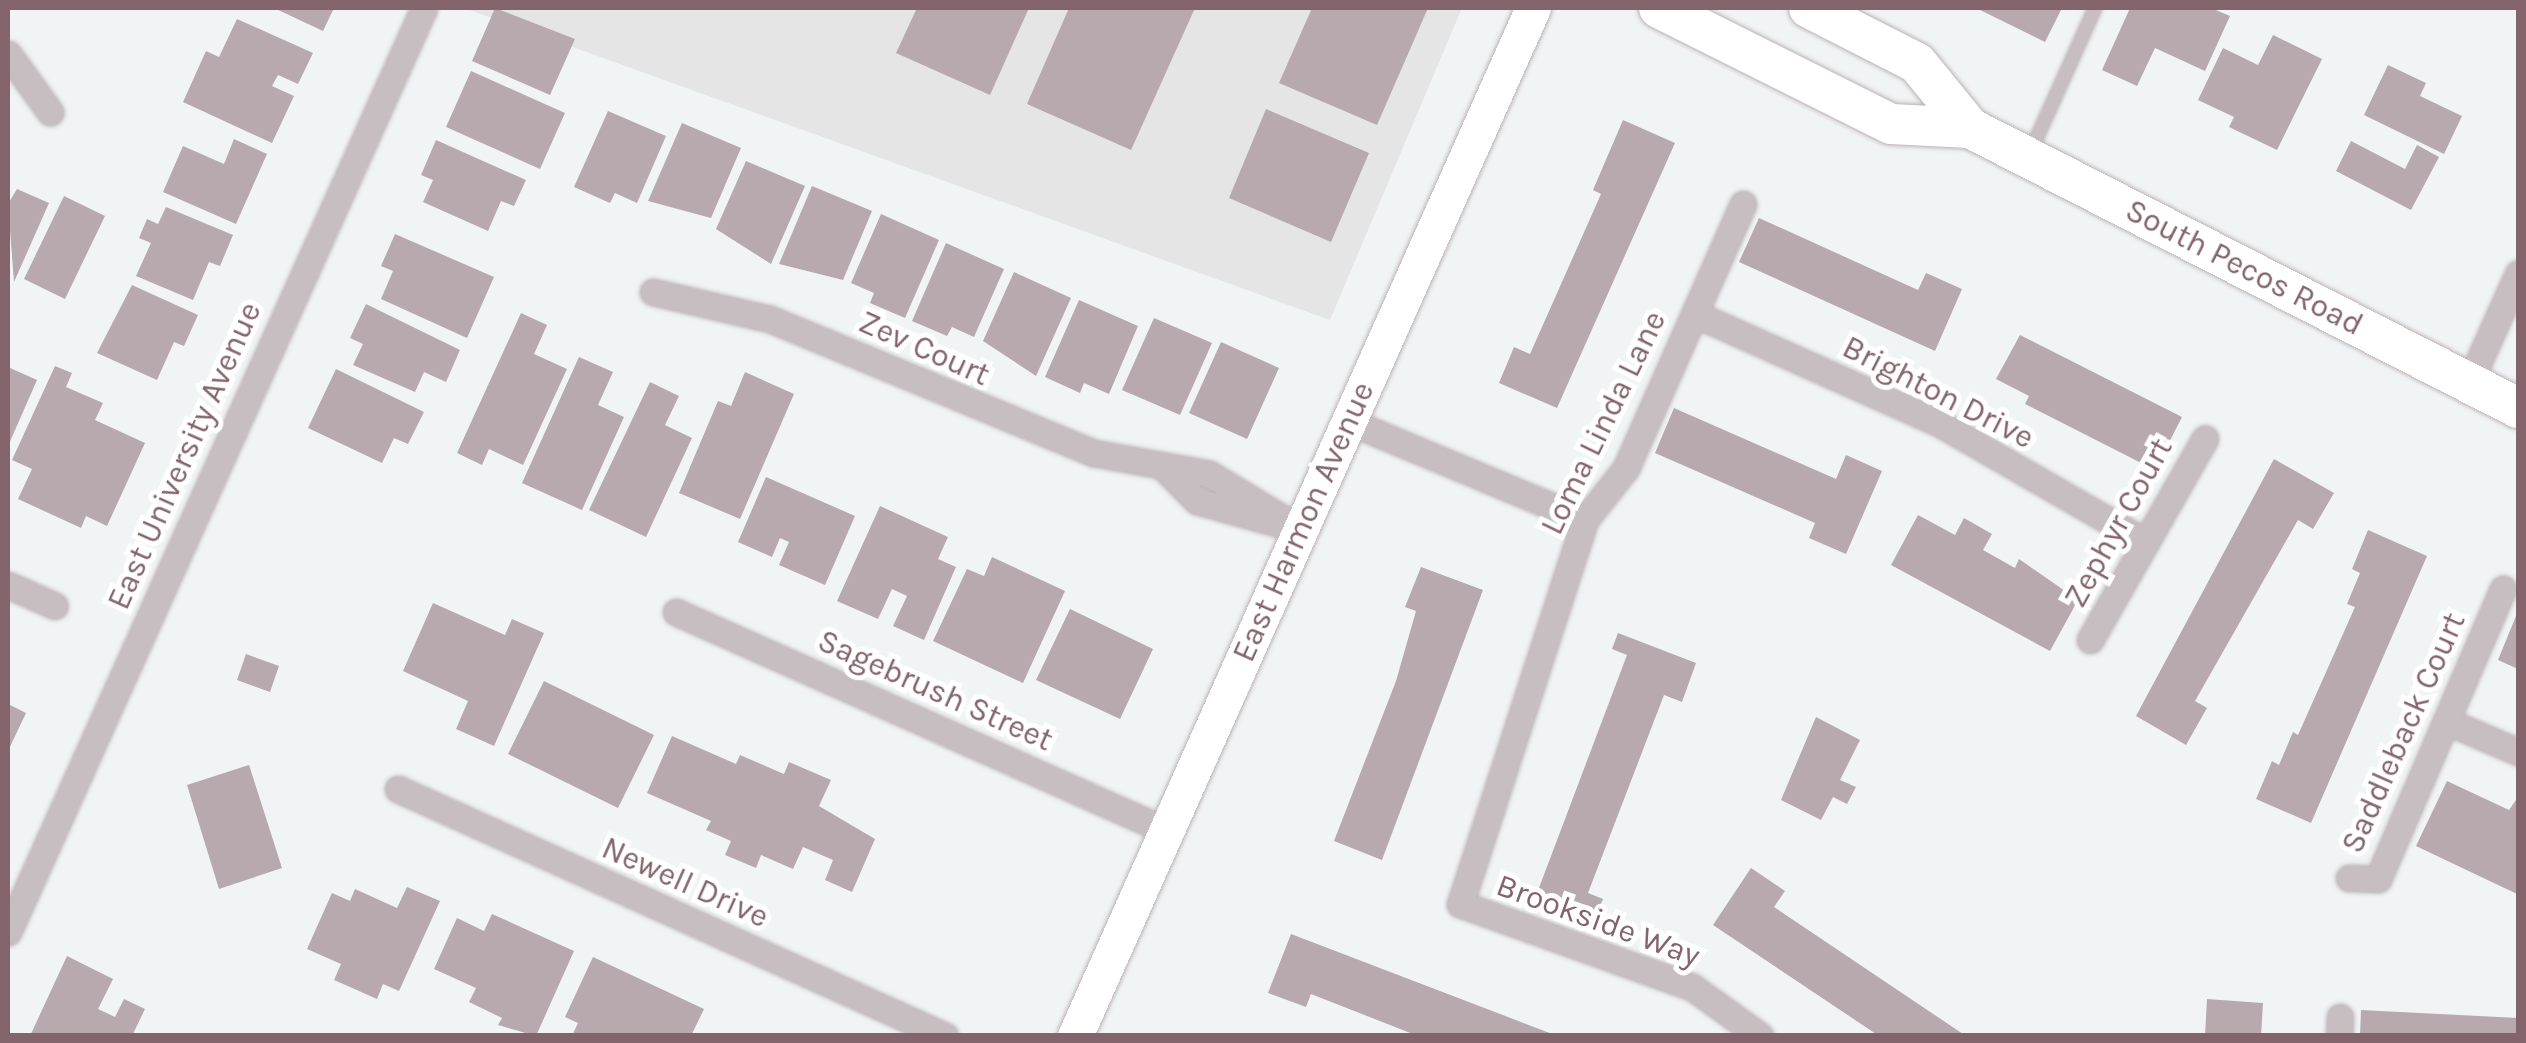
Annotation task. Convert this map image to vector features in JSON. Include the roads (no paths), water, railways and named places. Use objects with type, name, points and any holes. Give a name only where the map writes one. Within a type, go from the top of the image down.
[{"type":"main road","name":"East Harmon Avenue","points":[[1075,1036],[1533,8]]},
{"type":"main road","name":"South Pecos Road","points":[[1658,8],[1891,124],[1970,128],[2518,408]]},
{"type":"main road","name":"South Pecos Road","points":[[1813,8],[1916,63],[1970,128]]},
{"type":"street","name":"East University Avenue","points":[[8,932],[424,8]]},
{"type":"street","points":[[8,54],[50,112]]},
{"type":"street","name":"Loma Linda Lane","points":[[1460,904],[1586,520],[1626,468],[1743,204]]},
{"type":"street","points":[[2469,383],[2518,274]]},
{"type":"street","name":"Zev Court","points":[[653,292],[770,319],[1022,429],[1166,470],[1197,501],[1302,530]]},
{"type":"street","name":"Brighton Drive","points":[[1694,314],[1938,422],[2146,542]]},
{"type":"street","points":[[1348,421],[1586,520]]},
{"type":"street","name":"Zephyr Court","points":[[2090,640],[2204,438]]},
{"type":"street","points":[[8,584],[55,606]]},
{"type":"street","name":"Saddleback Court","points":[[2349,878],[2378,879],[2503,590]]},
{"type":"street","name":"Sagebrush Street","points":[[676,612],[1167,831]]},
{"type":"street","points":[[2446,721],[2518,752]]},
{"type":"street","name":"Newell Drive","points":[[398,789],[945,1036]]},
{"type":"street","name":"Brookside Way","points":[[1460,904],[1692,987],[1760,1036]]},
{"type":"lane","points":[[2028,157],[2095,8]]}]
